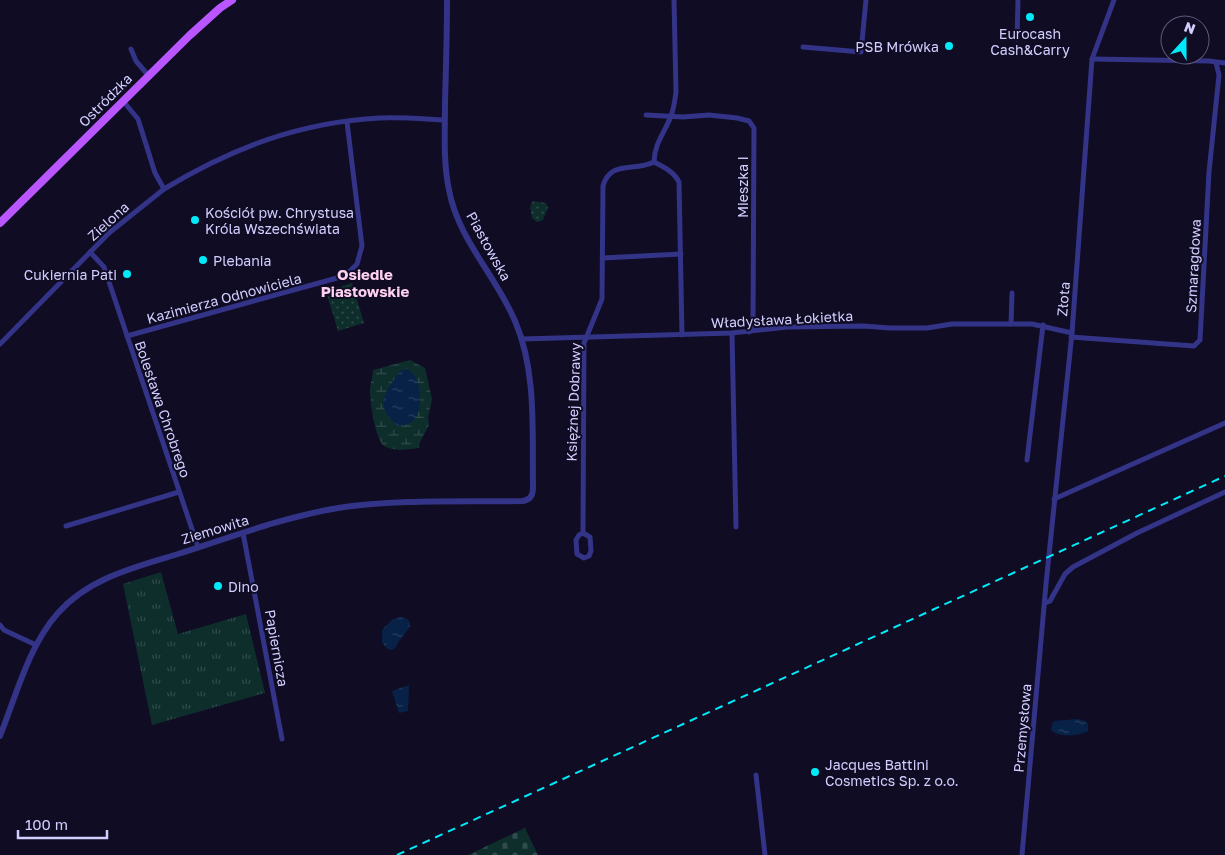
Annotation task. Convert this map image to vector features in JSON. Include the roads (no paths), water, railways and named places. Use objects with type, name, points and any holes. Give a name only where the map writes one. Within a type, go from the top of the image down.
[{"type":"main road","name":"Ostródzka","points":[[2,218],[206,19],[232,0]]},
{"type":"street","name":"Piastowska","points":[[447,0],[445,158],[449,189],[460,224],[471,246],[508,305],[522,339],[530,379],[532,411],[533,490],[529,499]]},
{"type":"street","points":[[674,0],[675,103],[671,117],[655,148],[654,162],[667,169],[677,177],[679,182],[682,335]]},
{"type":"street","points":[[803,47],[861,52],[866,0]]},
{"type":"street","points":[[1017,39],[1018,0]]},
{"type":"street","name":"Złota","points":[[1045,602],[1071,335],[1092,59],[1114,0]]},
{"type":"street","points":[[131,50],[136,61],[148,75]]},
{"type":"street","points":[[1092,59],[1209,61],[1225,63]]},
{"type":"street","name":"Szmaragdowa","points":[[1071,335],[1194,346],[1200,340],[1209,172],[1219,75],[1216,63]]},
{"type":"street","points":[[123,101],[138,119],[155,173],[164,189]]},
{"type":"street","points":[[646,115],[671,117]]},
{"type":"street","name":"Mieszka I","points":[[671,117],[709,115],[737,118],[748,121],[754,128],[753,323],[749,332]]},
{"type":"street","name":"Zielona","points":[[0,344],[127,217],[164,189],[219,158],[261,141],[302,129],[380,118],[445,120]]},
{"type":"street","name":"Kazimierza Odnowiciela","points":[[127,336],[337,278],[350,271],[360,259],[362,239],[347,122]]},
{"type":"street","name":"Księżnej Dobrawy","points":[[584,534],[583,350],[585,337],[602,299],[604,180],[614,170],[639,168],[654,162]]},
{"type":"street","name":"Bolesława Chrobrego","points":[[90,252],[103,264],[198,547]]},
{"type":"street","points":[[603,258],[681,254]]},
{"type":"street","points":[[1011,324],[1012,292]]},
{"type":"street","name":"Władysława Łokietka","points":[[522,339],[732,333],[787,327],[863,326],[917,328],[952,324],[1043,325],[1071,335]]},
{"type":"street","points":[[1028,460],[1043,325]]},
{"type":"street","points":[[732,333],[736,527]]},
{"type":"street","points":[[1054,499],[1225,423]]},
{"type":"street","name":"Bolesława Chrobrego","points":[[66,526],[179,492]]},
{"type":"street","points":[[1045,602],[1050,601],[1066,574],[1073,567],[1137,533],[1225,492]]},
{"type":"street","name":"Ziemowita","points":[[0,736],[36,645],[57,613],[90,586],[122,572],[305,515],[363,505],[523,501],[529,499]]},
{"type":"street","name":"Papiernicza","points":[[243,533],[282,738]]},
{"type":"street","name":"Księżnej Dobrawy","points":[[584,534],[590,538],[591,551],[589,556],[584,558],[577,554],[576,546],[577,538],[584,534]]},
{"type":"street","name":"Przemysłowa","points":[[1022,855],[1045,602]]},
{"type":"street","points":[[0,625],[4,630],[36,645]]},
{"type":"street","points":[[756,775],[765,855]]},
{"type":"water","points":[[407,369],[416,378],[420,393],[419,409],[413,421],[398,426],[390,419],[386,412],[384,399],[400,371]]},
{"type":"water","points":[[406,618],[410,622],[410,627],[396,647],[392,650],[387,649],[382,642],[382,630],[393,619]]},
{"type":"water","points":[[409,685],[408,711],[399,713],[392,691]]},
{"type":"water","points":[[1077,719],[1086,721],[1088,731],[1069,735],[1054,733],[1051,730],[1054,721]]},
{"type":"railway","points":[[397,855],[1225,476]]},
{"type":"place","name":"Eurocash Cash&Carry","points":[[1030,17]]},
{"type":"place","name":"PSB Mrówka","points":[[949,46]]},
{"type":"place","name":"Kościół pw. Chrystusa Króla Wszechświata","points":[[195,220]]},
{"type":"place","name":"Plebania","points":[[203,260]]},
{"type":"place","name":"Cukiernia Pati","points":[[127,274]]},
{"type":"place","name":"Dino","points":[[218,586]]},
{"type":"place","name":"Jacques Battini Cosmetics Sp. z o.o.","points":[[815,772]]},
{"type":"district","name":"Osiedle Piastowskie","points":[[365,282]]}]
